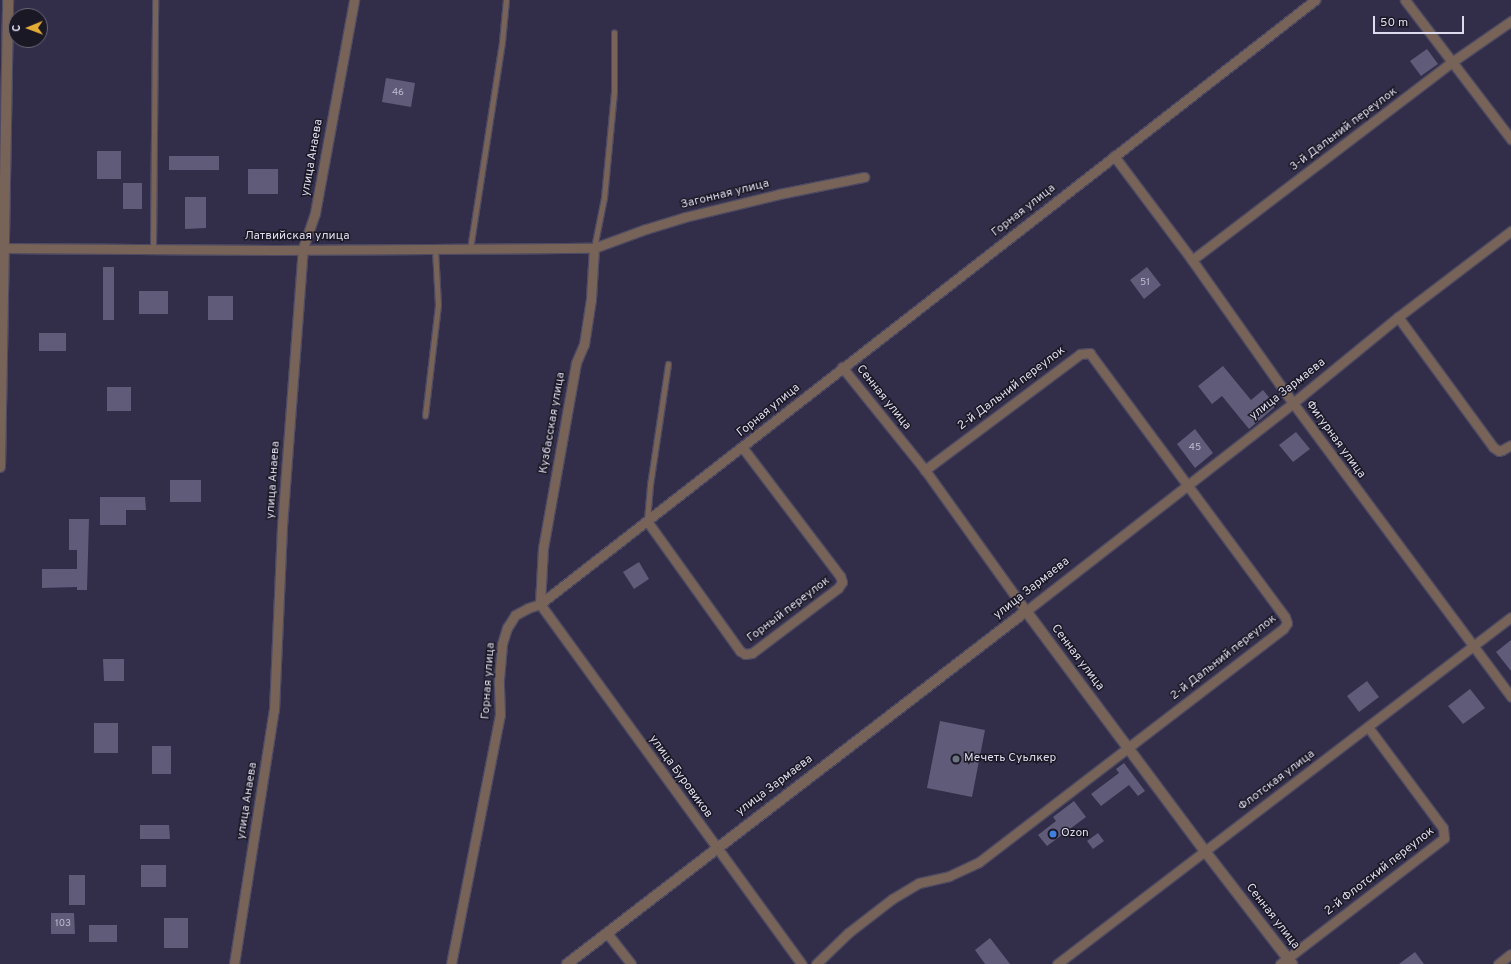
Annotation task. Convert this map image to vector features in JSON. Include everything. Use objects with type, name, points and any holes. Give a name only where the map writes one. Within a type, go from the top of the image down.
[{"type":"street","points":[[0,467],[3,47],[8,0]]},
{"type":"street","name":"улица Анаева","points":[[234,964],[274,710],[282,526],[303,248],[315,213],[354,0]]},
{"type":"street","name":"Горная улица","points":[[451,964],[500,715],[499,679],[502,644],[507,628],[515,615],[540,604],[742,448],[842,367],[1315,0]]},
{"type":"street","points":[[1405,0],[1511,139]]},
{"type":"street","name":"3-й Дальний переулок","points":[[1192,260],[1452,62],[1511,21]]},
{"type":"street","name":"Фигурная улица","points":[[1114,156],[1192,260],[1293,403],[1511,697]]},
{"type":"street","name":"Загонная улица","points":[[594,248],[646,229],[685,217],[779,194],[864,177]]},
{"type":"street","name":"улица Зармаева","points":[[567,964],[1026,611],[1187,484],[1293,403],[1398,317],[1511,231]]},
{"type":"street","name":"Латвийская улица","points":[[2,248],[594,248]]},
{"type":"street","name":"Кузбасская улица","points":[[540,604],[544,548],[576,363],[584,344],[591,299],[594,248]]},
{"type":"street","points":[[1398,317],[1493,447],[1499,451],[1511,445]]},
{"type":"street","name":"2-й Дальний переулок","points":[[816,964],[848,933],[892,899],[919,883],[949,876],[978,862],[1283,629],[1287,623],[1285,617],[1187,484],[1092,356],[1086,352],[1080,354],[925,470]]},
{"type":"street","name":"Сенная улица","points":[[842,367],[925,470],[1026,611],[1286,962]]},
{"type":"street","name":"Горный переулок","points":[[647,520],[740,651],[746,654],[752,653],[838,588],[842,582],[840,576],[742,448]]},
{"type":"street","name":"улица Буровиков","points":[[540,604],[716,848],[802,964]]},
{"type":"street","name":"Флотская улица","points":[[1057,964],[1204,850],[1511,617]]},
{"type":"street","name":"2-й Флотский переулок","points":[[1286,962],[1444,838],[1443,828],[1368,727]]},
{"type":"street","points":[[608,932],[631,964]]},
{"type":"street","points":[[1498,964],[1511,954]]},
{"type":"lane","points":[[153,249],[155,0]]},
{"type":"lane","points":[[470,249],[502,42],[506,0]]},
{"type":"lane","points":[[594,248],[606,183],[614,92],[614,33]]},
{"type":"lane","points":[[425,416],[438,305],[435,249]]},
{"type":"lane","points":[[647,520],[650,485],[668,364]]},
{"type":"building","points":[[1427,49],[1438,64],[1421,76],[1410,61]]},
{"type":"building","points":[[386,78],[415,83],[411,107],[382,102]]},
{"type":"building","points":[[97,151],[121,151],[121,179],[97,179]]},
{"type":"building","points":[[169,156],[219,156],[219,170],[169,170]]},
{"type":"building","points":[[248,169],[278,169],[278,194],[248,194]]},
{"type":"building","points":[[123,183],[142,183],[142,209],[123,209]]},
{"type":"building","points":[[185,197],[206,197],[206,228],[185,229]]},
{"type":"building","points":[[103,267],[114,267],[114,320],[103,320]]},
{"type":"building","points":[[1147,267],[1161,285],[1144,299],[1130,280]]},
{"type":"building","points":[[139,291],[168,291],[168,314],[139,314]]},
{"type":"building","points":[[208,296],[233,296],[233,320],[208,320]]},
{"type":"building","points":[[39,333],[66,333],[66,351],[39,351]]},
{"type":"building","points":[[1223,366],[1251,400],[1263,390],[1276,406],[1249,429],[1222,396],[1212,404],[1198,386]]},
{"type":"building","points":[[107,387],[131,387],[131,411],[107,411]]},
{"type":"building","points":[[1195,429],[1213,453],[1195,468],[1177,444]]},
{"type":"building","points":[[1296,432],[1310,449],[1293,462],[1279,445]]},
{"type":"building","points":[[170,480],[201,480],[201,502],[170,502]]},
{"type":"building","points":[[100,497],[145,497],[146,510],[126,510],[126,525],[100,525]]},
{"type":"building","points":[[69,519],[89,519],[87,590],[77,590],[77,587],[42,588],[42,569],[77,569],[77,550],[69,550]]},
{"type":"building","points":[[639,562],[649,579],[634,589],[623,572]]},
{"type":"building","points":[[1511,640],[1511,671],[1496,652]]},
{"type":"building","points":[[103,659],[124,659],[124,681],[104,681]]},
{"type":"building","points":[[1367,681],[1379,697],[1359,712],[1347,696]]},
{"type":"building","points":[[1470,689],[1485,708],[1463,724],[1448,706]]},
{"type":"building","name":"Мечеть Суьлкер","points":[[940,721],[985,730],[972,797],[927,788]]},
{"type":"building","points":[[94,723],[118,723],[118,753],[94,753]]},
{"type":"building","points":[[152,746],[171,746],[171,774],[152,774]]},
{"type":"building","points":[[1124,763],[1145,791],[1138,796],[1129,785],[1101,806],[1091,794],[1119,773],[1116,769]]},
{"type":"building","points":[[1074,801],[1086,817],[1047,846],[1038,835],[1056,821],[1053,817]]},
{"type":"building","points":[[140,825],[169,825],[170,839],[140,839]]},
{"type":"building","points":[[1098,833],[1104,841],[1093,849],[1087,841]]},
{"type":"building","points":[[141,865],[166,865],[166,887],[141,887]]},
{"type":"building","points":[[69,875],[85,875],[85,905],[69,905]]},
{"type":"building","points":[[51,913],[74,913],[75,934],[51,934]]},
{"type":"building","points":[[164,918],[188,918],[188,948],[164,948]]},
{"type":"building","points":[[89,925],[117,925],[117,942],[89,942]]},
{"type":"building","points":[[990,938],[1010,964],[985,964],[975,950]]},
{"type":"building","points":[[1415,952],[1424,964],[1399,964]]},
{"type":"place","name":"Мечеть Суьлкер","points":[[956,759]]},
{"type":"place","name":"Ozon","points":[[1053,834]]}]
